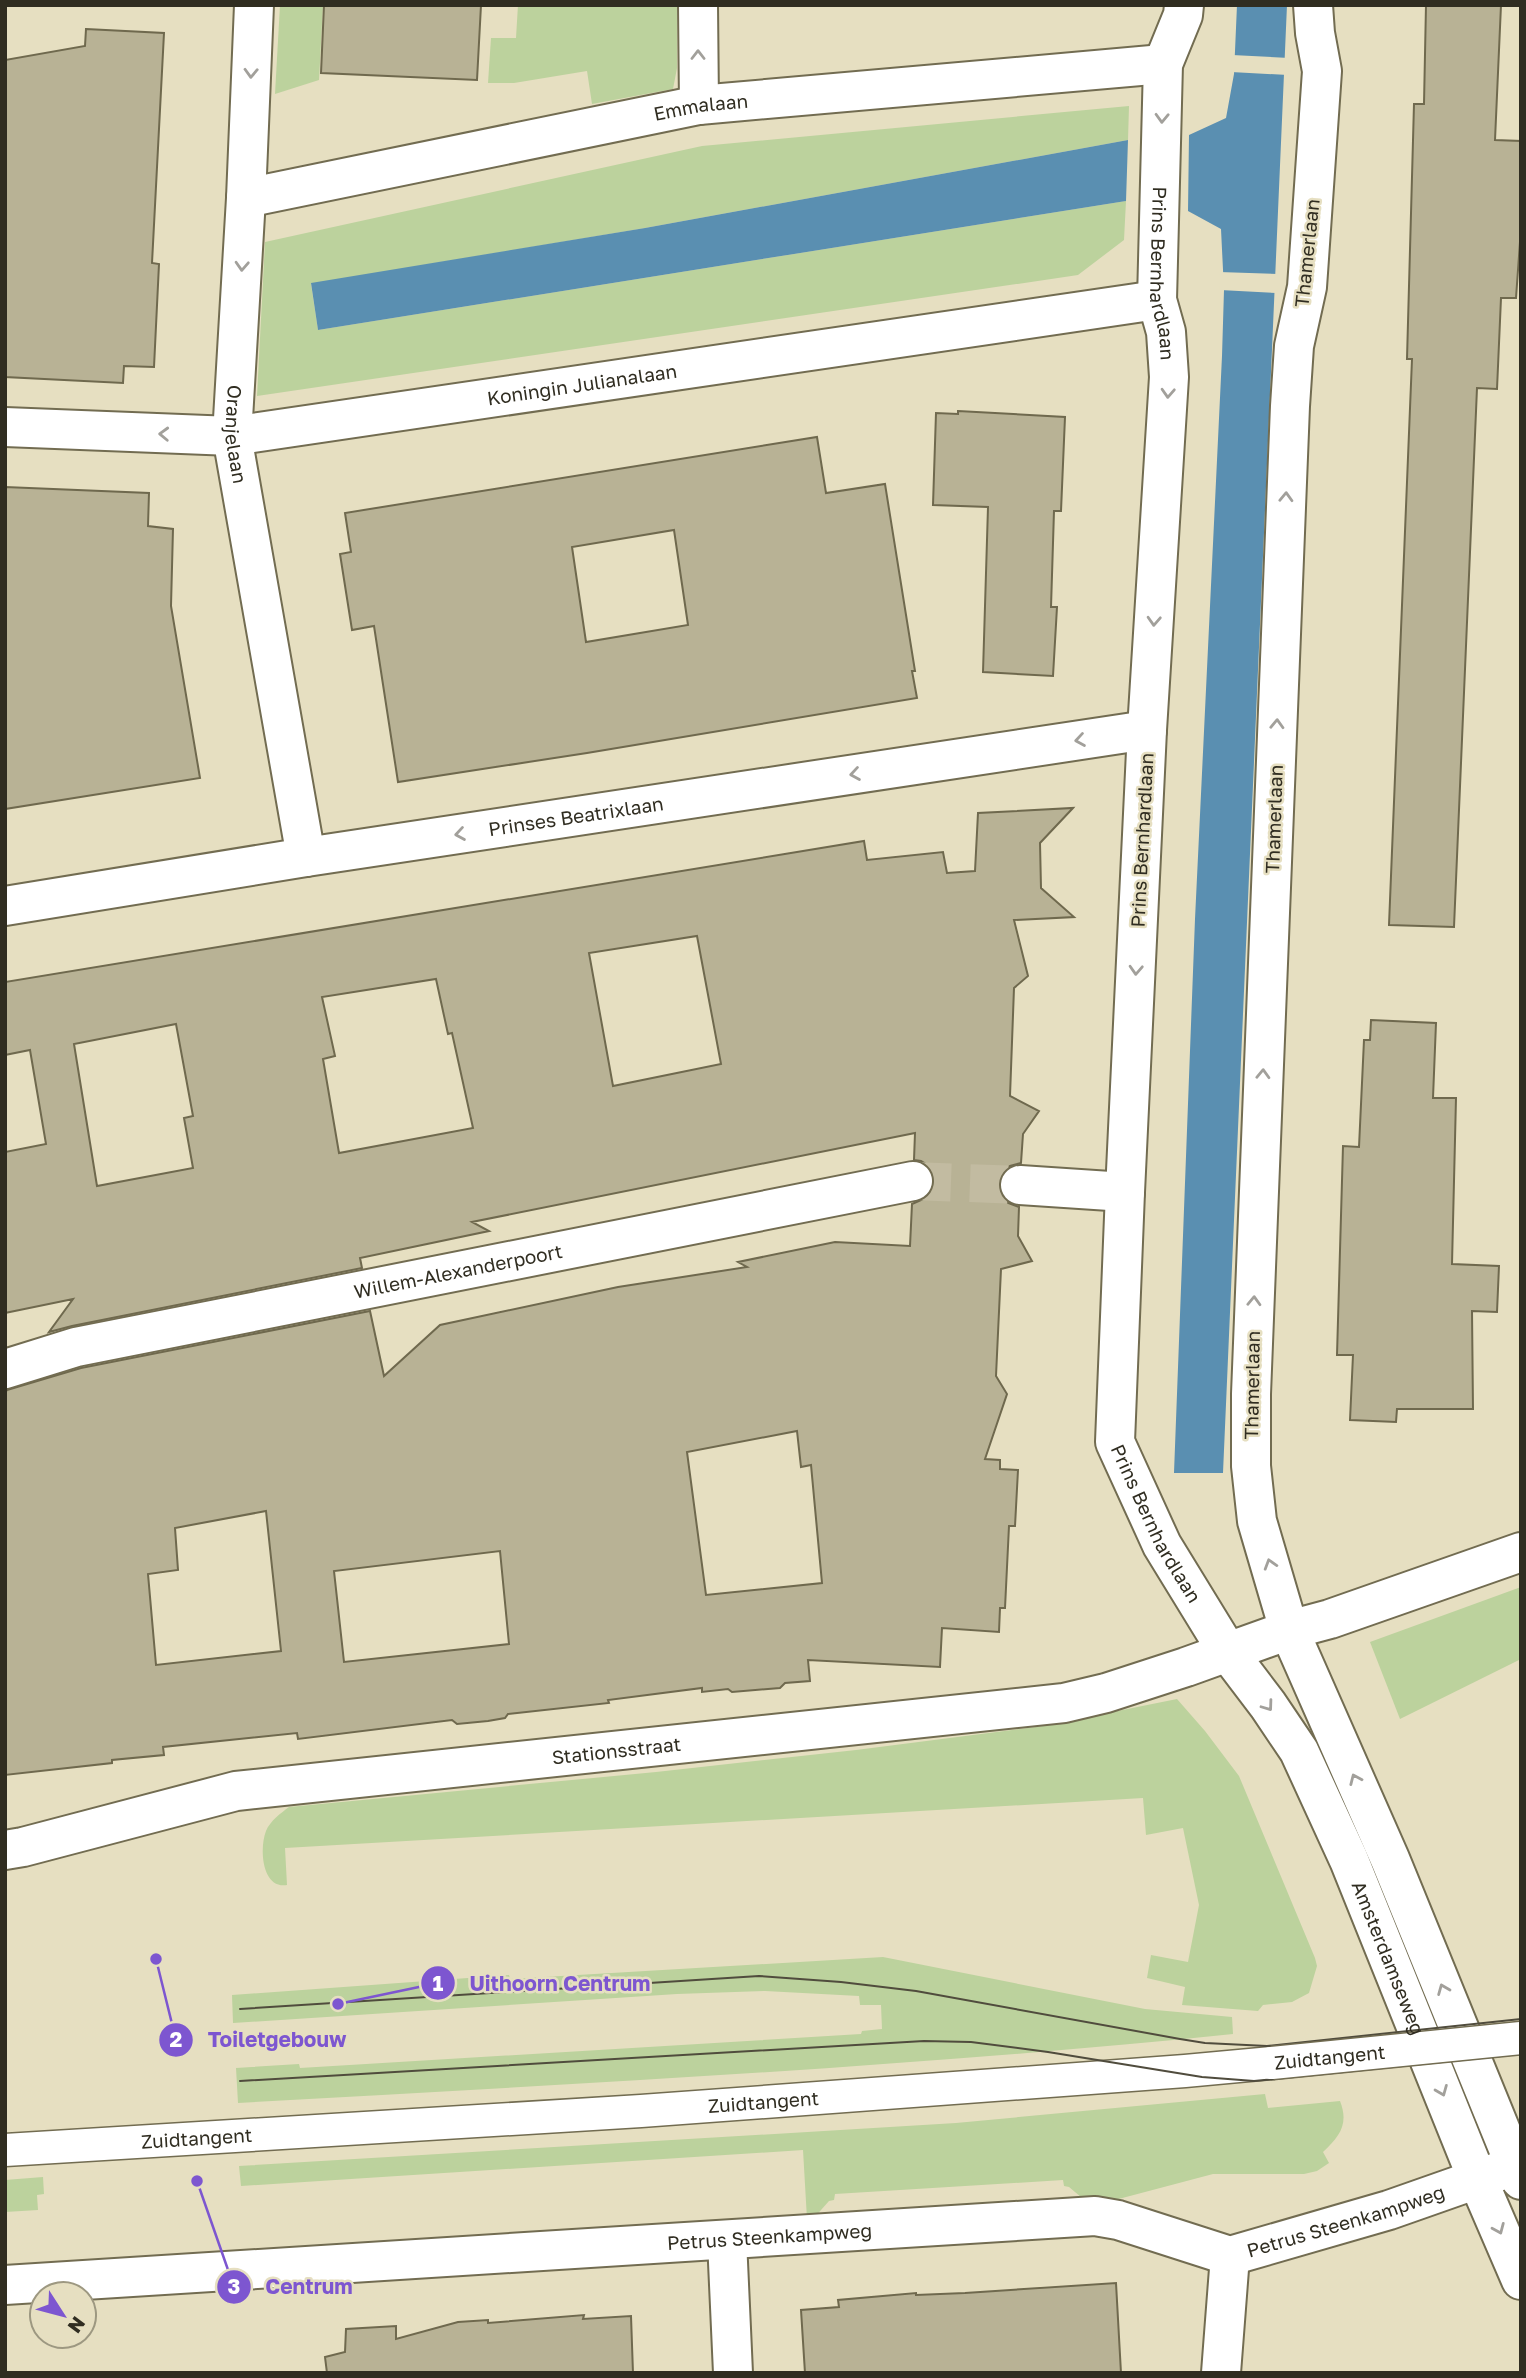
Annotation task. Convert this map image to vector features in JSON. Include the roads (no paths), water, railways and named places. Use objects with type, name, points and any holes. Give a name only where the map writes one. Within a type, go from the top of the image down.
[{"type":"street","name":"Oranjelaan","points":[[254,5],[232,436],[306,857]]},
{"type":"street","points":[[698,5],[699,105]]},
{"type":"street","name":"Prins Bernhardlaan","points":[[1184,5],[1183,15],[1163,64],[1157,300],[1166,332],[1169,377],[1147,730],[1115,1442],[1162,1545],[1227,1651]]},
{"type":"street","name":"Thamerlaan","points":[[1289,1630],[1257,1521],[1251,1466],[1251,1394],[1290,406],[1294,346],[1307,287],[1322,71],[1313,5]]},
{"type":"street","name":"Emmalaan","points":[[246,198],[699,105],[1163,64]]},
{"type":"street","name":"Koningin Julianalaan","points":[[5,427],[232,436],[1157,300]]},
{"type":"street","name":"Prinses Beatrixlaan","points":[[5,906],[306,857],[1147,730]]},
{"type":"street","name":"Willem-Alexanderpoort","points":[[5,1369],[76,1347],[913,1181]]},
{"type":"street","points":[[1020,1185],[1125,1192]]},
{"type":"street","name":"Stationsstraat","points":[[5,1850],[236,1791],[1064,1703],[1172,1672],[1521,1552]]},
{"type":"street","name":"Amsterdamseweg","points":[[1289,1630],[1390,1859],[1518,2173]]},
{"type":"street","name":"Amsterdamseweg","points":[[1227,1651],[1299,1751],[1349,1860],[1521,2280]]},
{"type":"street","name":"Petrus Steenkampweg","points":[[5,2285],[1095,2216],[1230,2256],[1389,2210],[1477,2178],[1518,2173]]},
{"type":"street","points":[[727,2240],[733,2373]]},
{"type":"street","points":[[1222,2373],[1230,2256]]},
{"type":"lane","name":"Zuidtangent","points":[[5,2150],[641,2111],[1272,2063],[1521,2038]]},
{"type":"water","points":[[1237,5],[1287,5],[1223,1473],[1174,1473],[1195,919],[1224,290],[1221,229],[1188,211],[1189,135],[1226,118],[1234,74]]},
{"type":"water","points":[[1128,140],[1126,201],[318,330],[311,283],[645,228]]},
{"type":"tunnel","points":[[913,1181],[1020,1185]]},
{"type":"tram line","points":[[240,2009],[759,1976],[916,1991],[1205,2043],[1267,2046],[1521,2019]]},
{"type":"tram line","points":[[240,2081],[924,2041],[971,2042],[1202,2077],[1254,2081],[1521,2054]]},
{"type":"place","name":"Toiletgebouw","points":[[156,1959]]},
{"type":"place","name":"Uithoorn Centrum","points":[[338,2004]]},
{"type":"place","name":"Centrum","points":[[197,2181]]}]
